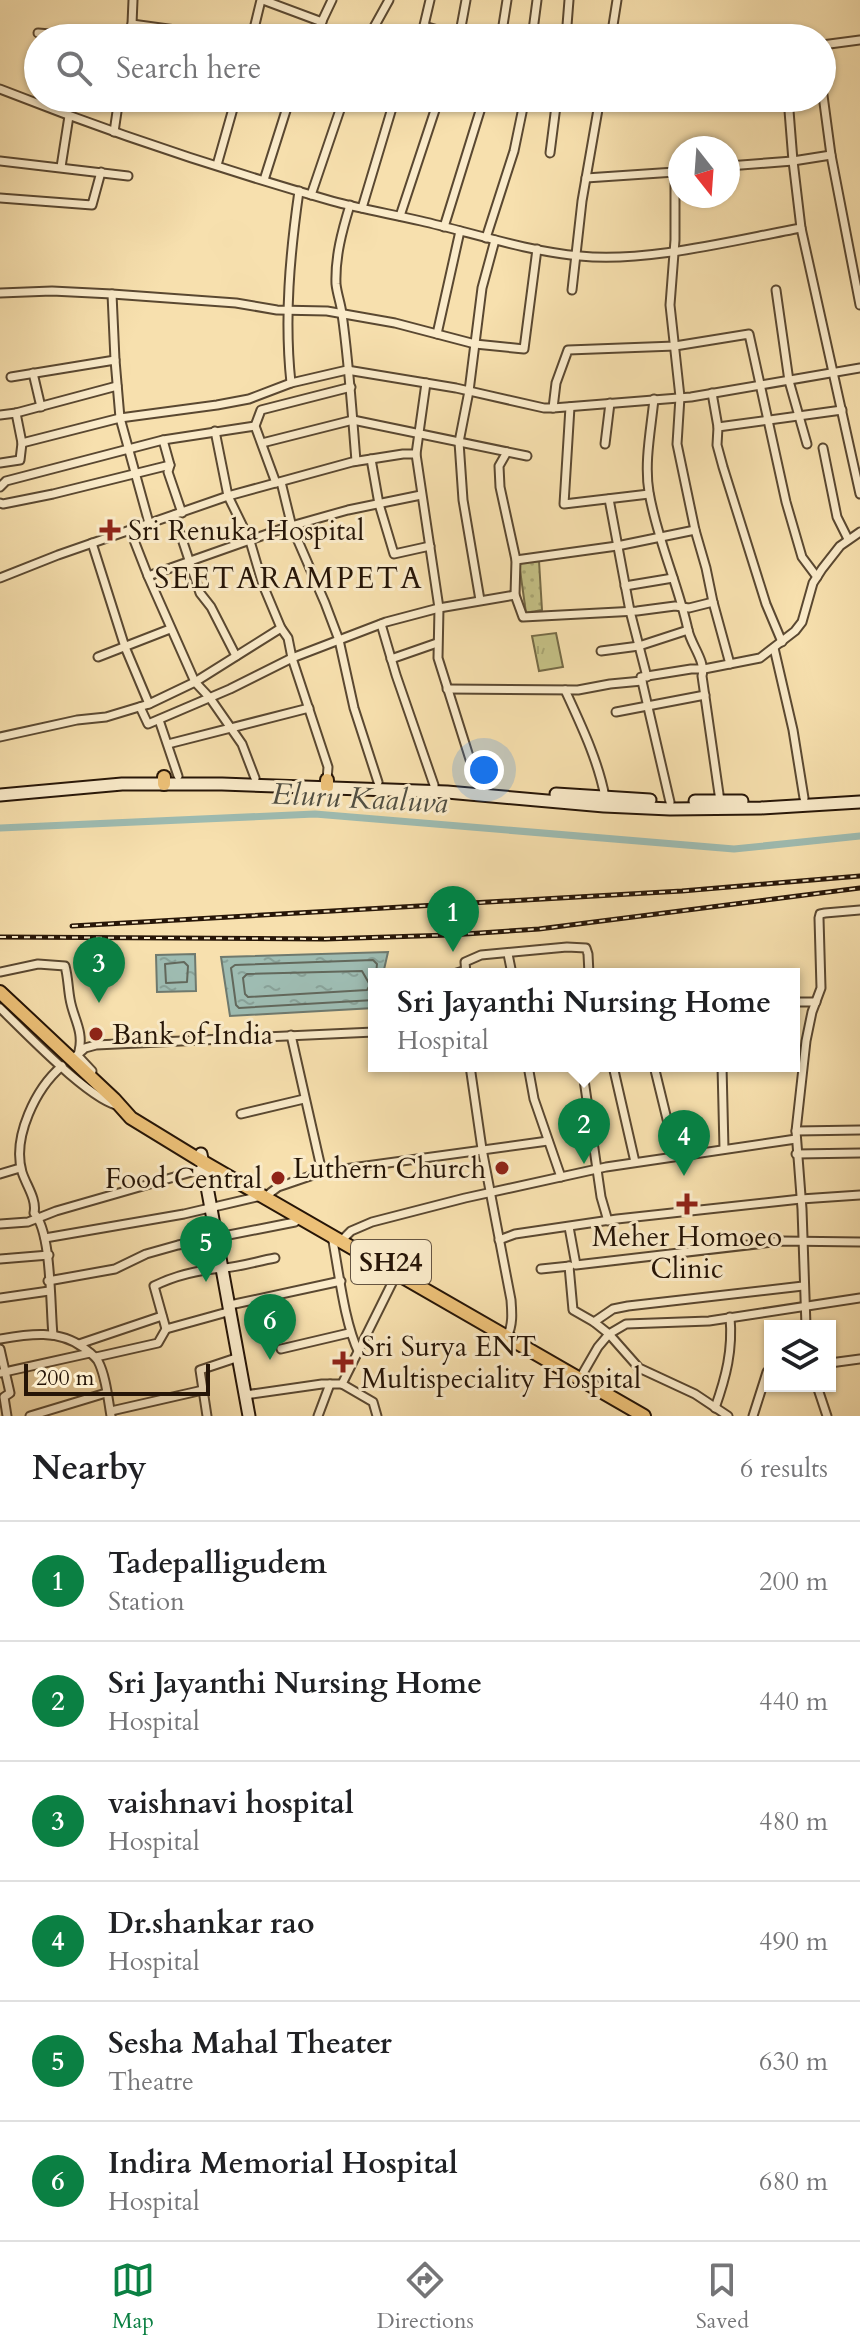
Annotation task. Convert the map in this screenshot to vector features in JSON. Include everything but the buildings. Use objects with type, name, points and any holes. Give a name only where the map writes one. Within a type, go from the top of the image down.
[{"type":"main road","points":[[0,795],[164,780],[178,776],[255,778],[670,809],[860,802]]},
{"type":"main road","points":[[0,788],[122,778],[378,782],[670,802],[860,796]]},
{"type":"main road","name":"SH24","points":[[0,989],[131,1118],[638,1410],[657,1416]]},
{"type":"main road","points":[[201,1161],[249,1416]]},
{"type":"main road","name":"SH24","points":[[265,1194],[338,1236]]},
{"type":"main road","name":"SH24","points":[[509,1334],[583,1373],[638,1410]]},
{"type":"street","points":[[132,24],[133,0]]},
{"type":"street","points":[[255,24],[262,0],[322,22],[332,0]]},
{"type":"street","points":[[376,24],[389,0]]},
{"type":"street","points":[[424,24],[430,0]]},
{"type":"street","points":[[463,24],[466,0]]},
{"type":"street","points":[[503,24],[507,0]]},
{"type":"street","points":[[534,24],[537,0]]},
{"type":"street","points":[[567,24],[569,0]]},
{"type":"street","points":[[613,24],[617,0]]},
{"type":"street","points":[[836,43],[860,40]]},
{"type":"street","points":[[0,89],[24,98]]},
{"type":"street","points":[[59,112],[311,195],[490,239],[576,256],[675,251],[801,228]]},
{"type":"street","points":[[114,132],[117,112]]},
{"type":"street","points":[[217,165],[232,112]]},
{"type":"street","points":[[264,180],[286,112]]},
{"type":"street","points":[[311,195],[339,112]]},
{"type":"street","points":[[362,208],[391,112]]},
{"type":"street","points":[[400,216],[434,112]]},
{"type":"street","points":[[444,227],[480,112]]},
{"type":"street","points":[[480,600],[463,500],[459,442],[490,239],[522,112]]},
{"type":"street","points":[[550,153],[555,112]]},
{"type":"street","points":[[572,290],[598,112]]},
{"type":"street","points":[[789,112],[801,228],[860,494]]},
{"type":"street","points":[[825,112],[860,305]]},
{"type":"street","points":[[61,167],[69,116]]},
{"type":"street","points":[[740,165],[831,155]]},
{"type":"street","points":[[0,161],[128,176]]},
{"type":"street","points":[[0,198],[92,205],[101,172]]},
{"type":"street","points":[[586,178],[668,173]]},
{"type":"street","points":[[291,383],[287,343],[291,243],[299,191]]},
{"type":"street","points":[[350,205],[340,240],[336,285],[351,387],[356,461]]},
{"type":"street","points":[[676,208],[670,305],[680,397],[677,444],[695,530],[730,664]]},
{"type":"street","points":[[437,334],[460,231]]},
{"type":"street","points":[[0,293],[52,291],[112,294],[342,313],[475,344],[524,349],[537,249]]},
{"type":"street","points":[[776,290],[789,381],[807,444]]},
{"type":"street","points":[[112,294],[120,418],[149,523]]},
{"type":"street","points":[[553,408],[556,383],[568,350],[675,346],[749,334],[786,502],[802,557],[817,577]]},
{"type":"street","points":[[11,377],[115,360]]},
{"type":"street","points":[[22,443],[120,418],[249,399],[291,383],[347,370],[553,408],[712,393],[860,368]]},
{"type":"street","points":[[33,373],[41,407]]},
{"type":"street","points":[[426,383],[416,454],[439,608],[438,658],[479,788]]},
{"type":"street","points":[[0,415],[117,386]]},
{"type":"street","points":[[351,387],[261,410],[255,426],[292,527],[339,640],[354,708],[378,782]]},
{"type":"street","points":[[712,393],[718,427],[717,445],[723,467],[766,604],[782,642]]},
{"type":"street","points":[[654,399],[649,494],[688,630],[704,669],[702,676],[720,801]]},
{"type":"street","points":[[605,444],[610,403]]},
{"type":"street","points":[[570,407],[564,504],[649,494]]},
{"type":"street","points":[[718,427],[842,410]]},
{"type":"street","points":[[0,463],[20,460],[22,443],[16,413]]},
{"type":"street","points":[[262,443],[353,420],[527,456]]},
{"type":"street","points":[[0,487],[6,481],[163,440],[255,426]]},
{"type":"street","points":[[215,431],[228,496],[250,541],[263,585],[288,638],[328,767],[327,783]]},
{"type":"street","points":[[163,440],[178,514],[200,593],[211,607],[236,656]]},
{"type":"street","points":[[823,448],[837,517],[848,539]]},
{"type":"street","points":[[507,452],[499,466],[500,487],[516,560],[515,595],[523,617],[682,607],[713,602]]},
{"type":"street","points":[[0,578],[228,496],[356,461],[416,454]]},
{"type":"street","points":[[371,459],[379,504],[394,554],[430,546]]},
{"type":"street","points":[[0,503],[53,494],[170,465]]},
{"type":"street","points":[[148,576],[348,510],[421,495]]},
{"type":"street","points":[[609,499],[648,705],[670,802]]},
{"type":"street","points":[[130,530],[195,682],[242,744],[255,778]]},
{"type":"street","points":[[516,560],[617,546],[695,530]]},
{"type":"street","points":[[447,689],[578,690],[760,658],[795,631],[802,622],[817,577],[833,554],[860,532]]},
{"type":"street","points":[[92,543],[125,647],[149,704]]},
{"type":"street","points":[[625,586],[673,578]]},
{"type":"street","points":[[140,707],[148,724],[292,658],[381,624],[439,608],[515,595]]},
{"type":"street","points":[[381,624],[434,785]]},
{"type":"street","points":[[0,737],[77,720],[106,717],[149,704],[195,682],[281,628]]},
{"type":"street","points":[[98,657],[170,629]]},
{"type":"street","points":[[601,651],[639,646],[688,630]]},
{"type":"street","points":[[391,659],[437,643]]},
{"type":"street","points":[[774,648],[793,730],[804,798]]},
{"type":"street","points":[[565,690],[592,752],[605,797]]},
{"type":"street","points":[[616,712],[705,695]]},
{"type":"street","points":[[168,744],[309,708]]},
{"type":"street","points":[[159,720],[178,776]]},
{"type":"street","points":[[805,1320],[796,1135],[806,1041],[821,988],[820,914],[860,910]]},
{"type":"street","points":[[466,968],[465,962],[479,956],[567,947],[586,948],[589,968]]},
{"type":"street","points":[[508,954],[511,968]]},
{"type":"street","points":[[0,972],[38,964],[65,966],[70,1003],[79,1022],[81,1042],[78,1053]]},
{"type":"street","points":[[0,989],[78,1053],[120,1104]]},
{"type":"street","points":[[800,1002],[816,1002]]},
{"type":"street","points":[[0,1008],[106,1103],[120,1104]]},
{"type":"street","points":[[78,1053],[96,1045],[368,1032]]},
{"type":"street","points":[[291,1035],[322,1172]]},
{"type":"street","points":[[53,1335],[49,1255],[39,1218],[34,1213],[34,1202],[20,1168],[27,1115],[49,1076],[62,1066]]},
{"type":"street","points":[[471,1072],[511,1300],[509,1334]]},
{"type":"street","points":[[529,1072],[534,1099],[561,1177]]},
{"type":"street","points":[[583,1072],[601,1197],[608,1221]]},
{"type":"street","points":[[614,1072],[635,1162]]},
{"type":"street","points":[[655,1072],[676,1156]]},
{"type":"street","points":[[722,1072],[724,1149]]},
{"type":"street","points":[[241,1114],[304,1099]]},
{"type":"street","points":[[359,1353],[349,1333],[338,1236],[372,1222],[598,1169],[796,1135],[860,1130]]},
{"type":"street","points":[[45,1238],[210,1208],[265,1194],[322,1172],[548,1141]]},
{"type":"street","points":[[796,1154],[860,1153]]},
{"type":"street","points":[[0,1224],[28,1222],[201,1161]]},
{"type":"street","points":[[0,1174],[20,1168]]},
{"type":"street","points":[[499,1240],[515,1234],[608,1221],[860,1195]]},
{"type":"street","points":[[48,1281],[115,1269],[146,1254],[295,1222],[301,1217]]},
{"type":"street","points":[[569,1227],[573,1309],[609,1334],[639,1368],[695,1394],[728,1416]]},
{"type":"street","points":[[541,1269],[782,1241],[860,1242]]},
{"type":"street","points":[[0,1259],[49,1255]]},
{"type":"street","points":[[166,1329],[154,1286],[213,1267],[275,1258]]},
{"type":"street","points":[[342,1384],[398,1270]]},
{"type":"street","points":[[3,1372],[158,1343],[166,1329],[230,1308],[341,1281]]},
{"type":"street","points":[[594,1322],[613,1309],[628,1306],[803,1286]]},
{"type":"street","points":[[0,1298],[49,1291]]},
{"type":"street","points":[[583,1373],[609,1334],[626,1324],[684,1323],[860,1298]]},
{"type":"street","points":[[79,1344],[162,1316]]},
{"type":"street","points":[[715,1408],[729,1363],[732,1338],[730,1317]]},
{"type":"street","points":[[281,1349],[349,1333]]},
{"type":"street","points":[[0,1339],[60,1335],[79,1344],[93,1355],[111,1414],[203,1390]]},
{"type":"street","points":[[0,1349],[10,1393],[4,1397],[7,1416]]},
{"type":"street","points":[[207,1416],[200,1370],[239,1357]]},
{"type":"street","points":[[836,1362],[860,1359]]},
{"type":"street","points":[[753,1416],[764,1381]]},
{"type":"street","points":[[318,1416],[330,1384]]},
{"type":"street","points":[[245,1395],[342,1384],[373,1402],[377,1416]]},
{"type":"street","points":[[819,1392],[827,1416]]},
{"type":"street","points":[[30,1416],[106,1393]]},
{"type":"green space","points":[[539,561],[542,610],[526,613],[519,563]]},
{"type":"green space","points":[[556,633],[563,667],[539,671],[532,636]]},
{"type":"water","points":[[388,952],[384,968],[368,968],[368,1008],[230,1016],[221,957]]},
{"type":"water","points":[[195,954],[196,991],[157,992],[156,955]]},
{"type":"waterway","name":"Eluru Kaaluva","points":[[0,828],[315,814],[734,849],[860,836]]},
{"type":"railway","points":[[72,926],[682,891],[860,876]]},
{"type":"railway","points":[[0,937],[325,939],[450,935],[539,929],[860,888]]},
{"type":"place","name":"Sri Renuka Hospital","points":[[110,530]]},
{"type":"place","name":"Tadepalligudem","points":[[453,952]]},
{"type":"place","name":"vaishnavi hospital","points":[[99,1003]]},
{"type":"place","name":"Bank of India","points":[[96,1034]]},
{"type":"place","name":"Sri Jayanthi Nursing Home","points":[[584,1164]]},
{"type":"place","name":"Luthern Church","points":[[502,1168]]},
{"type":"place","name":"Dr.shankar rao","points":[[684,1176]]},
{"type":"place","name":"Food Central","points":[[278,1178]]},
{"type":"place","name":"Meher Homoeo Clinic","points":[[687,1204]]},
{"type":"place","name":"Sesha Mahal Theater","points":[[206,1282]]},
{"type":"place","name":"Indira Memorial Hospital","points":[[270,1360]]},
{"type":"place","name":"Sri Surya ENT Multispeciality Hospital","points":[[343,1362]]},
{"type":"district","name":"SEETARAMPETA","points":[[289,578]]}]
